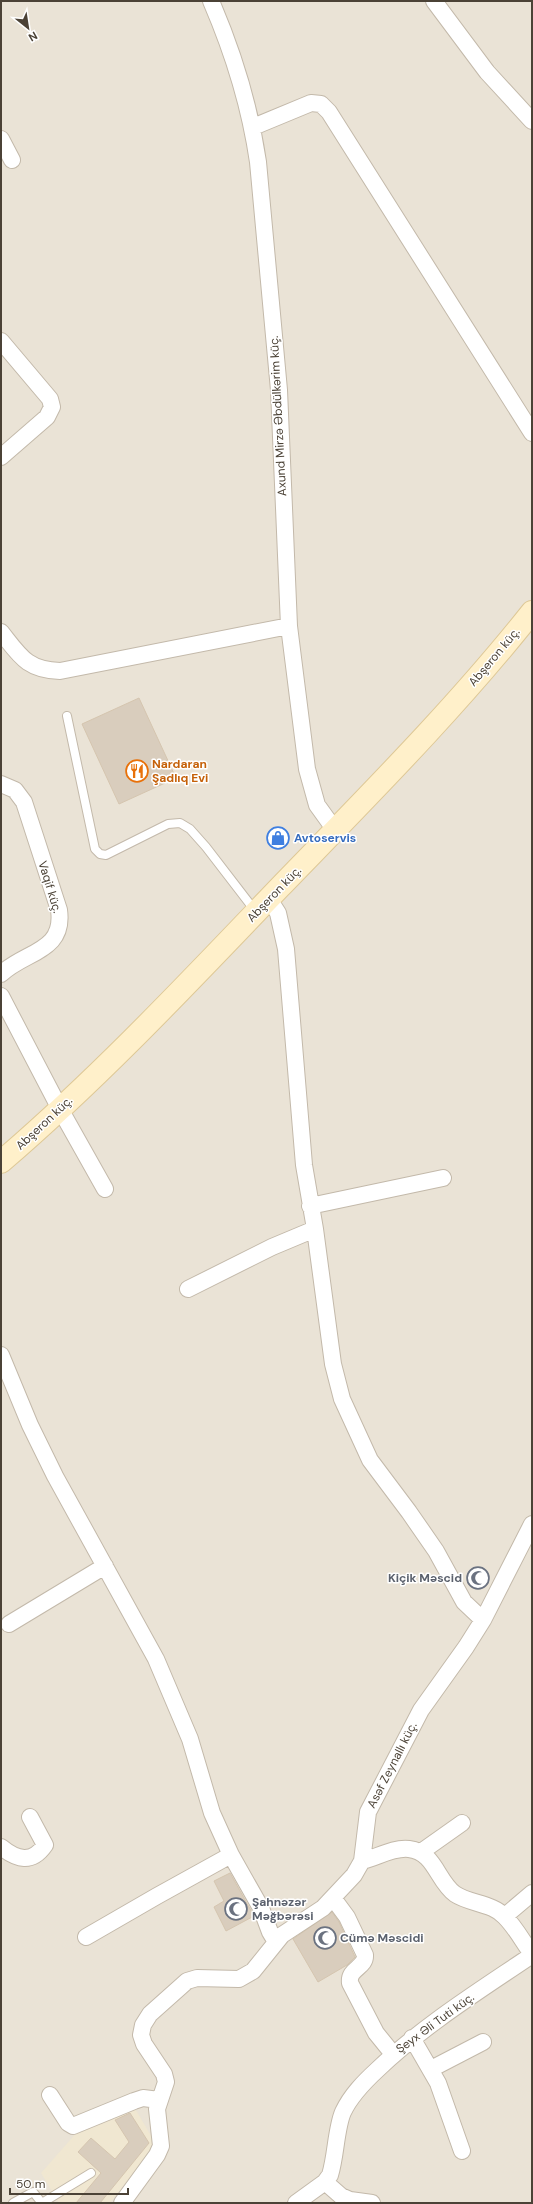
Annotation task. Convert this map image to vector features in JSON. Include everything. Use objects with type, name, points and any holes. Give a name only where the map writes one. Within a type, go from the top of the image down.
[{"type":"main road","name":"Abşeron küç.","points":[[1,1162],[60,1109],[262,906],[452,706],[497,656],[532,612]]},
{"type":"street","name":"Axund Mirzə Əbdülkərim küç.","points":[[212,1],[230,51],[253,127],[258,162],[279,390],[289,626],[307,770],[317,805],[335,830]]},
{"type":"street","points":[[434,1],[487,72],[532,121]]},
{"type":"street","points":[[253,127],[311,103],[321,104],[329,112],[532,433]]},
{"type":"street","points":[[1,139],[12,160]]},
{"type":"street","points":[[1,341],[50,399],[52,407],[47,417],[1,456]]},
{"type":"street","points":[[1,632],[16,652],[30,665],[43,670],[60,671],[289,626]]},
{"type":"street","name":"Vaqif küç.","points":[[1,784],[15,790],[24,802],[59,910],[61,923],[58,933],[51,942],[9,966],[1,974]]},
{"type":"street","points":[[262,906],[278,913],[286,949],[304,1165],[315,1229],[333,1364],[342,1399],[370,1460],[410,1512],[436,1551],[464,1602],[483,1620]]},
{"type":"street","points":[[1,996],[60,1109],[106,1189]]},
{"type":"street","points":[[310,1206],[443,1178]]},
{"type":"street","points":[[188,1290],[272,1246],[315,1229]]},
{"type":"street","points":[[1,1355],[49,1463],[156,1659],[190,1739],[212,1813],[232,1855],[261,1908],[270,1932],[276,1942]]},
{"type":"street","name":"Asəf Zeynallı küç.","points":[[122,2203],[157,2155],[161,2146],[157,2120],[159,2100],[166,2082],[164,2074],[144,2044],[141,2035],[143,2025],[150,2014],[192,1979],[231,1979],[246,1976],[258,1966],[282,1935],[319,1911],[354,1875],[362,1861],[368,1812],[421,1710],[466,1648],[530,1534]]},
{"type":"street","points":[[9,1624],[105,1566]]},
{"type":"street","points":[[1,1847],[13,1857],[27,1859],[41,1851],[45,1845],[30,1816]]},
{"type":"street","points":[[421,1852],[462,1823]]},
{"type":"street","points":[[362,1861],[401,1850],[408,1849],[421,1852],[431,1861],[456,1894],[494,1909],[505,1916],[532,1955]]},
{"type":"street","points":[[86,1938],[157,1896],[232,1855]]},
{"type":"street","points":[[505,1916],[532,1893]]},
{"type":"street","points":[[333,1898],[347,1917],[365,1955],[363,1963],[351,1972],[349,1977],[350,1983],[376,2033],[393,2054]]},
{"type":"street","name":"Şeyx Əli Tuti küç.","points":[[296,2203],[325,2182],[330,2175],[334,2164],[342,2114],[350,2100],[363,2084],[393,2054],[412,2038],[532,1955]]},
{"type":"street","points":[[412,2038],[432,2069],[462,2151]]},
{"type":"street","points":[[432,2069],[483,2042]]},
{"type":"street","points":[[50,2095],[68,2123],[73,2126],[143,2098],[159,2100]]},
{"type":"street","points":[[325,2182],[346,2198],[372,2203]]},
{"type":"lane","points":[[67,716],[95,849],[100,854],[106,855],[168,824],[180,823],[190,829],[262,906]]},
{"type":"lane","points":[[14,2203],[33,2192],[42,2203],[91,2173]]},
{"type":"shaded area","points":[[1,1],[532,1],[532,2203],[1,2203]]},
{"type":"shaded area","points":[[134,2107],[156,2144],[110,2203],[59,2203],[41,2173],[78,2131]]},
{"type":"building","points":[[139,698],[176,778],[119,804],[82,724]]},
{"type":"building","points":[[230,1873],[254,1916],[226,1931],[214,1907],[224,1901],[214,1881]]},
{"type":"building","points":[[332,1912],[339,1922],[355,1957],[347,1965],[318,1982],[293,1939]]},
{"type":"building","points":[[130,2113],[149,2143],[100,2203],[76,2203],[101,2173],[78,2152],[91,2138],[115,2159],[129,2142],[115,2120]]},
{"type":"place","name":"Nardaran Şadlıq Evi","points":[[137,771]]},
{"type":"place","name":"Avtoservis","points":[[278,838]]},
{"type":"place","name":"Kiçik Məscid","points":[[478,1578]]},
{"type":"place","name":"Şahnəzər Məğbərəsi","points":[[236,1909]]},
{"type":"place","name":"Cümə Məscidi","points":[[325,1938]]}]
